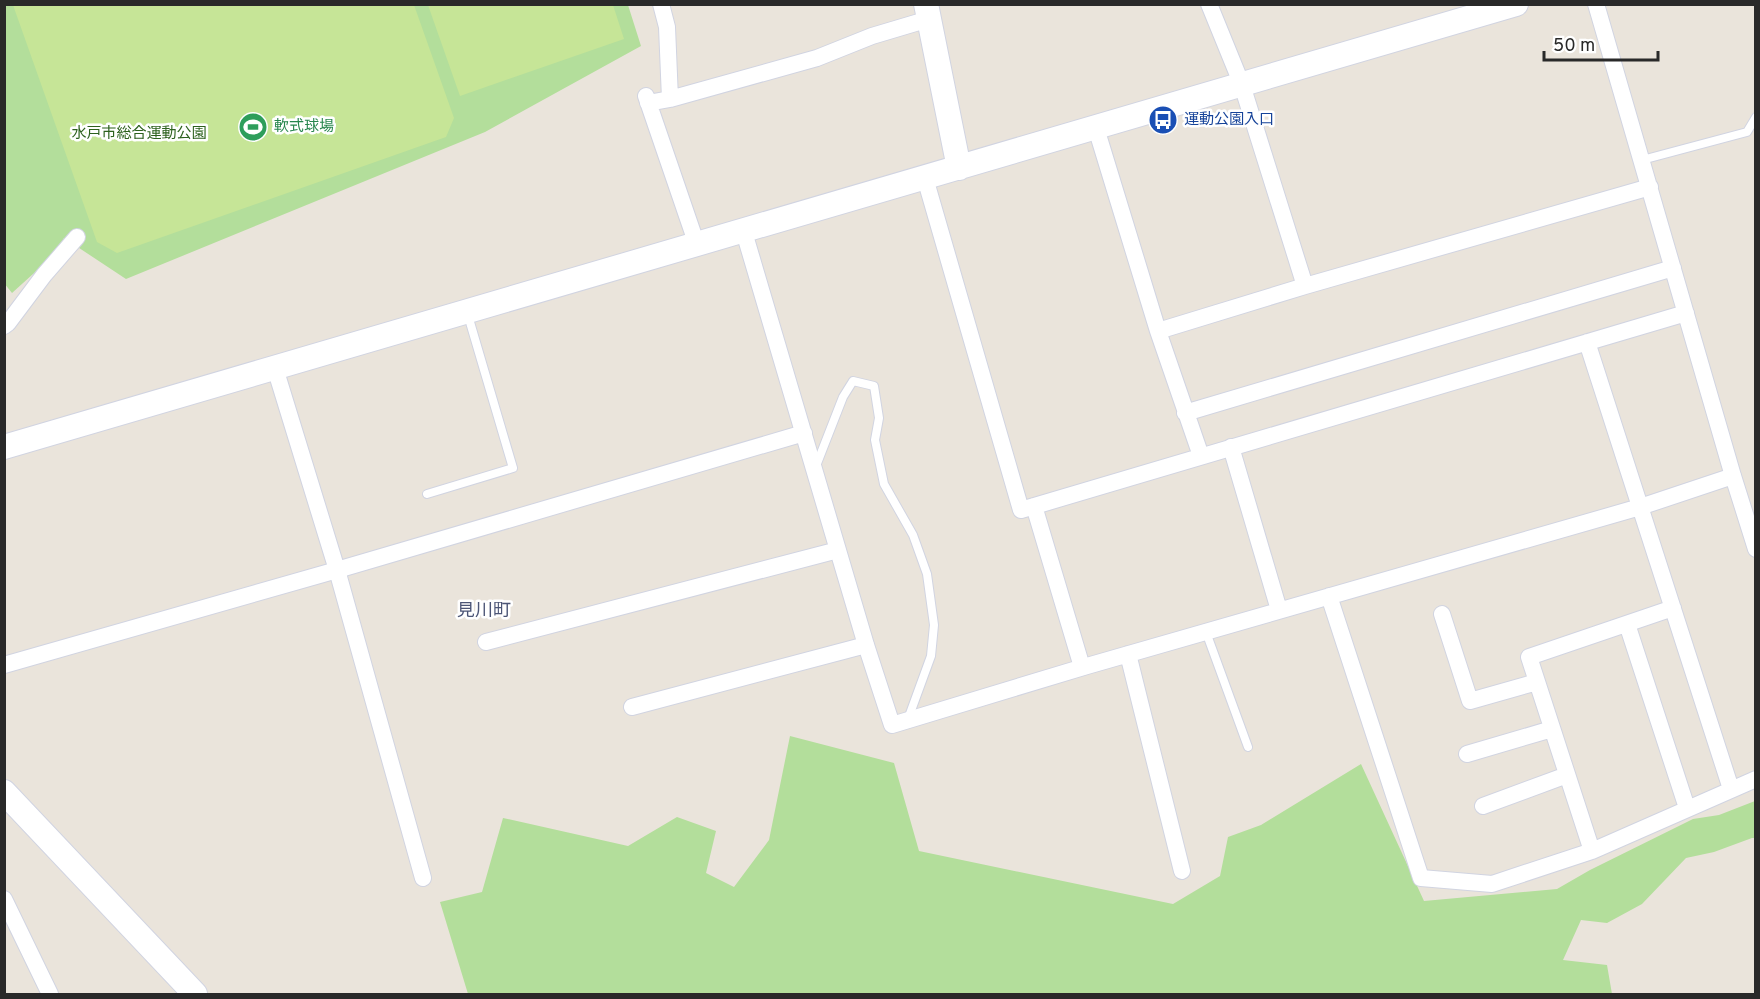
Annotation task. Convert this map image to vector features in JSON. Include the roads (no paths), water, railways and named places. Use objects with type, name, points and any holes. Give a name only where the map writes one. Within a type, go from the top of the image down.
[{"type":"street","points":[[661,4],[667,27],[670,99]]},
{"type":"street","points":[[1209,4],[1242,85],[1305,286]]},
{"type":"street","points":[[4,447],[1516,4]]},
{"type":"street","points":[[1596,4],[1755,549]]},
{"type":"street","points":[[697,244],[647,100],[670,99],[817,58],[928,12],[959,168]]},
{"type":"street","points":[[1096,128],[1158,332],[1201,456]]},
{"type":"street","points":[[925,178],[1021,510],[1686,313]]},
{"type":"street","points":[[1158,332],[1305,286],[1650,187]]},
{"type":"street","points":[[744,232],[866,645],[892,724],[1082,667],[1640,507],[1733,476]]},
{"type":"street","points":[[4,326],[77,237]]},
{"type":"street","points":[[1185,413],[1673,268]]},
{"type":"street","points":[[1587,342],[1731,789]]},
{"type":"street","points":[[275,368],[337,570],[423,878]]},
{"type":"street","points":[[4,665],[804,433]]},
{"type":"street","points":[[1231,447],[1279,610]]},
{"type":"street","points":[[1034,506],[1082,667]]},
{"type":"street","points":[[486,642],[838,550]]},
{"type":"street","points":[[1329,596],[1421,878],[1492,884],[1592,851],[1755,779]]},
{"type":"street","points":[[1592,851],[1529,657],[1673,608]]},
{"type":"street","points":[[1442,614],[1470,701],[1537,682]]},
{"type":"street","points":[[1626,624],[1687,808]]},
{"type":"street","points":[[632,707],[866,645]]},
{"type":"street","points":[[1128,654],[1182,872]]},
{"type":"street","points":[[1467,754],[1552,729]]},
{"type":"street","points":[[1483,806],[1567,775]]},
{"type":"street","points":[[4,792],[195,994]]},
{"type":"street","points":[[4,899],[50,994]]},
{"type":"lane","points":[[1642,160],[1747,132],[1755,117]]},
{"type":"lane","points":[[427,494],[513,468],[467,312]]},
{"type":"lane","points":[[814,469],[843,397],[854,381],[874,386],[879,418],[874,440],[884,484],[913,535],[927,574],[934,625],[931,656],[908,720]]},
{"type":"lane","points":[[1206,632],[1248,747]]},
{"type":"place","name":"運動公園入口","points":[[1163,120]]},
{"type":"place","name":"軟式球場","points":[[253,127]]},
{"type":"district","name":"見川町","points":[[484,611]]},
{"type":"park label","name":"水戸市総合運動公園","points":[[139,134]]}]
